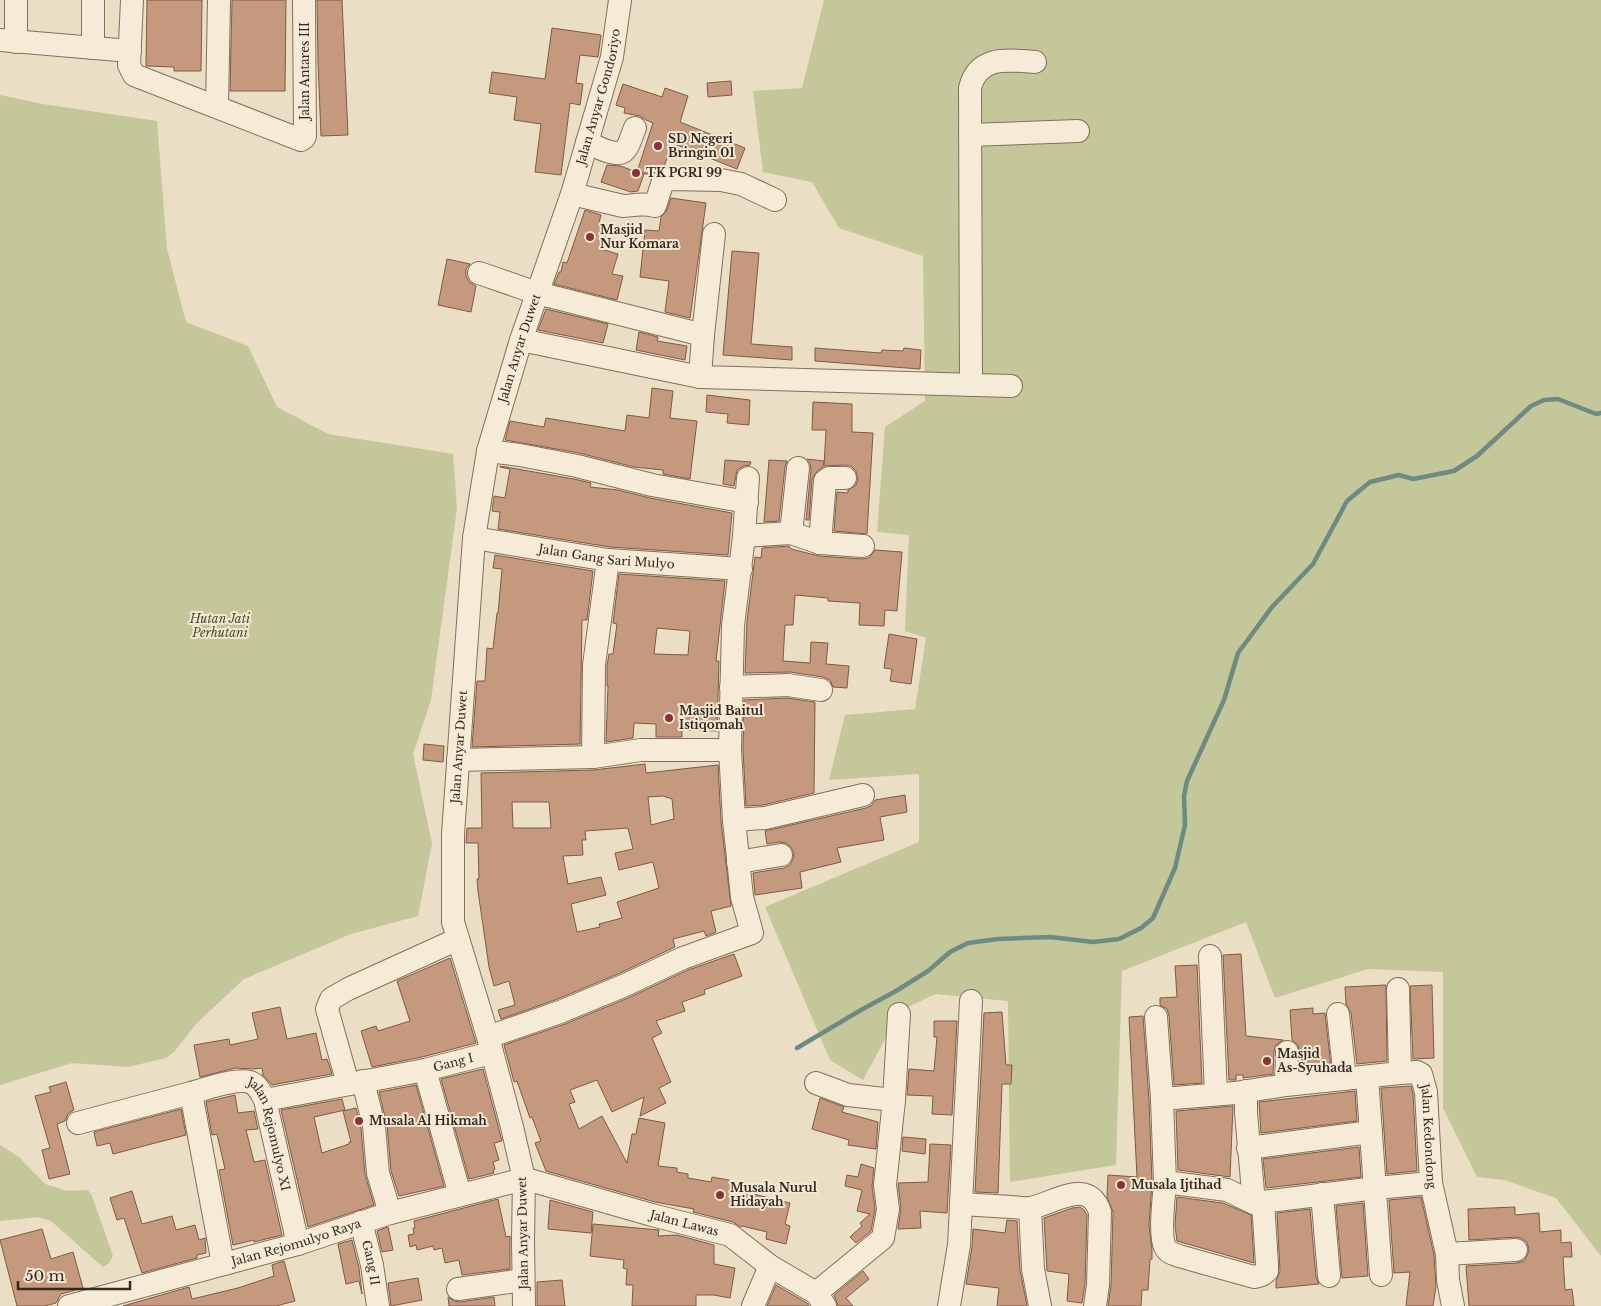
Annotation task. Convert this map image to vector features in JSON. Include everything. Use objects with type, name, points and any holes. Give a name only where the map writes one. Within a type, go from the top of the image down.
[{"type":"street","points":[[16,0],[8,41],[130,51]]},
{"type":"street","points":[[93,0],[93,48]]},
{"type":"street","points":[[132,0],[129,65],[134,75],[217,107],[219,0]]},
{"type":"street","name":"Jalan Antares III","points":[[217,107],[301,140],[304,138],[304,0]]},
{"type":"street","name":"Jalan Anyar Gondoriyo","points":[[572,194],[612,58],[620,0]]},
{"type":"street","points":[[971,385],[970,88],[975,74],[985,66],[1000,61],[1035,62]]},
{"type":"street","points":[[587,142],[615,154],[621,153],[625,151],[635,128]]},
{"type":"street","points":[[970,135],[1078,131]]},
{"type":"street","points":[[572,194],[623,206],[643,203],[655,206],[663,181],[670,179],[721,180],[741,184],[775,200]]},
{"type":"street","name":"Jalan Anyar Duwet","points":[[524,1306],[524,1179],[490,1045],[454,922],[452,834],[474,538],[488,451],[521,340],[572,194]]},
{"type":"street","points":[[700,377],[714,234]]},
{"type":"street","points":[[479,273],[537,293],[703,335]]},
{"type":"street","points":[[521,340],[700,377],[1011,386]]},
{"type":"street","points":[[488,451],[577,466],[652,485],[747,502]]},
{"type":"street","points":[[792,533],[798,468]]},
{"type":"street","points":[[748,478],[741,569],[733,626],[730,750],[734,820],[738,862],[781,855]]},
{"type":"street","points":[[820,543],[825,481],[828,478],[845,478]]},
{"type":"street","points":[[744,536],[792,533],[820,543],[863,546]]},
{"type":"street","name":"Jalan Gang Sari Mulyo","points":[[474,538],[608,560],[741,569]]},
{"type":"street","points":[[593,757],[594,665],[608,560]]},
{"type":"street","points":[[731,687],[788,685],[821,690]]},
{"type":"street","points":[[458,760],[593,757],[640,750],[730,750]]},
{"type":"street","points":[[734,820],[765,818],[863,795]]},
{"type":"street","name":"Gang I","points":[[460,1195],[425,1070],[490,1045],[683,958],[752,933],[742,897],[738,862]]},
{"type":"street","points":[[390,1213],[378,1173],[374,1126],[327,1009],[331,999],[348,989],[458,939]]},
{"type":"street","points":[[1210,956],[1216,1094]]},
{"type":"street","points":[[1398,989],[1400,1073]]},
{"type":"street","points":[[949,1306],[959,1245],[971,1001]]},
{"type":"street","points":[[820,1300],[883,1238],[888,1209],[885,1185],[894,1100],[899,1014]]},
{"type":"street","points":[[1338,1014],[1371,1132],[1381,1275]]},
{"type":"street","points":[[1156,1017],[1162,1099],[1165,1182],[1163,1229],[1165,1247],[1171,1253],[1254,1276],[1262,1275],[1267,1271],[1258,1202],[1248,1148],[1246,1091]]},
{"type":"street","points":[[1286,1085],[1287,1052]]},
{"type":"street","points":[[265,1100],[425,1070]]},
{"type":"street","name":"Jalan Kedondong","points":[[1162,1099],[1400,1073],[1417,1072],[1421,1074],[1426,1092],[1431,1183],[1447,1254],[1448,1280],[1453,1306]]},
{"type":"street","name":"Jalan Rejomulyo XI","points":[[191,1092],[238,1082],[251,1082],[259,1088],[265,1100],[298,1244]]},
{"type":"street","points":[[816,1083],[848,1095],[894,1100]]},
{"type":"street","points":[[78,1123],[191,1092],[223,1264]]},
{"type":"street","points":[[1248,1148],[1371,1132]]},
{"type":"street","name":"Jalan Rejomulyo Raya","points":[[68,1306],[298,1244],[390,1213],[524,1179]]},
{"type":"street","name":"Jalan Lawas","points":[[524,1179],[730,1235],[770,1266],[820,1300]]},
{"type":"street","points":[[1165,1182],[1228,1190],[1258,1202],[1431,1183]]},
{"type":"street","points":[[961,1204],[1030,1208],[1070,1194],[1085,1195],[1096,1202],[1100,1212],[1098,1285],[1095,1306]]},
{"type":"street","points":[[1322,1194],[1329,1276]]},
{"type":"street","points":[[1030,1208],[1033,1269],[1040,1306]]},
{"type":"street","name":"Gang II","points":[[361,1222],[372,1265],[378,1306]]},
{"type":"street","points":[[1447,1254],[1516,1250]]},
{"type":"street","points":[[754,1306],[770,1266]]},
{"type":"street","points":[[458,1288],[523,1280]]},
{"type":"green space","points":[[824,0],[1601,0],[1601,1256],[1556,1198],[1504,1180],[1477,1177],[1443,1108],[1443,972],[1368,969],[1275,998],[1246,922],[1122,971],[1116,1165],[1010,1182],[1008,1001],[935,994],[900,1011],[863,1080],[830,1060],[765,907],[919,842],[919,774],[829,780],[845,715],[915,709],[926,638],[905,631],[909,535],[877,532],[885,427],[925,401],[923,256],[839,228],[812,182],[763,172],[753,91],[802,88]]},
{"type":"green space","name":"Hutan Jati Perhutani","points":[[0,95],[43,104],[157,121],[167,249],[186,322],[248,346],[277,407],[328,434],[453,454],[457,508],[431,700],[413,754],[432,843],[418,916],[351,934],[244,979],[196,1024],[174,1052],[166,1058],[128,1067],[72,1063],[0,1085]]},
{"type":"green space","points":[[0,1145],[19,1157],[45,1184],[67,1191],[88,1190],[92,1196],[113,1256],[109,1263],[103,1267],[51,1221],[38,1217],[0,1221]]},
{"type":"building","points":[[147,0],[202,0],[201,71],[174,71],[174,67],[146,66]]},
{"type":"building","points":[[232,0],[286,0],[285,91],[230,91]]},
{"type":"building","points":[[317,0],[342,0],[348,135],[321,136]]},
{"type":"building","points":[[552,28],[601,35],[598,57],[580,55],[576,83],[583,84],[580,105],[570,103],[561,175],[535,172],[541,124],[514,120],[517,97],[489,93],[492,72],[545,79]]},
{"type":"building","points":[[731,81],[732,95],[708,97],[707,83]]},
{"type":"building","name":"SD Negeri Bringin 01","points":[[623,84],[662,97],[665,88],[688,96],[680,122],[745,148],[737,169],[672,143],[664,167],[654,171],[652,175],[637,172],[653,123],[640,116],[624,113],[625,108],[616,105]]},
{"type":"building","points":[[607,165],[620,166],[644,174],[638,191],[631,192],[601,182]]},
{"type":"building","points":[[671,198],[706,203],[690,318],[665,312],[669,281],[640,277],[645,230],[659,231],[661,217],[667,210]]},
{"type":"building","points":[[585,210],[601,215],[599,223],[609,226],[601,249],[618,254],[612,274],[623,276],[617,300],[554,284],[559,272],[561,272],[563,262],[567,263]]},
{"type":"building","points":[[732,251],[759,253],[751,344],[792,347],[792,360],[723,355]]},
{"type":"building","points":[[447,259],[470,264],[466,269],[466,276],[469,282],[476,286],[471,312],[438,305]]},
{"type":"building","points":[[546,309],[608,324],[603,343],[538,330]]},
{"type":"building","points":[[639,332],[658,337],[657,341],[687,346],[685,360],[636,350]]},
{"type":"building","points":[[815,348],[881,353],[882,350],[903,351],[904,348],[921,350],[920,369],[815,361]]},
{"type":"building","points":[[652,388],[673,391],[670,418],[697,421],[690,479],[663,474],[663,470],[634,467],[579,453],[505,440],[510,421],[544,427],[546,418],[625,431],[627,415],[649,418]]},
{"type":"building","points":[[707,395],[750,400],[749,425],[727,423],[728,414],[706,412]]},
{"type":"building","points":[[813,402],[852,404],[852,432],[873,433],[867,534],[834,531],[837,492],[848,493],[848,490],[856,485],[858,478],[856,471],[851,466],[824,466],[826,430],[812,430]]},
{"type":"building","points":[[807,459],[824,461],[823,467],[817,471],[812,480],[809,520],[806,520],[811,469]]},
{"type":"building","points":[[725,460],[751,462],[750,465],[743,466],[737,470],[734,486],[723,484]]},
{"type":"building","points":[[769,460],[787,461],[779,521],[764,522]]},
{"type":"building","points":[[500,466],[574,479],[591,483],[590,487],[618,490],[650,498],[732,513],[728,555],[610,547],[498,529],[500,512],[492,511],[494,496],[505,498],[510,469]]},
{"type":"building","points":[[789,546],[791,549],[819,556],[862,559],[869,558],[875,550],[902,552],[897,611],[885,610],[884,626],[859,625],[860,603],[828,601],[828,598],[795,595],[793,625],[785,625],[783,661],[810,663],[811,642],[828,643],[826,664],[849,666],[847,688],[833,687],[830,680],[823,677],[790,672],[745,673],[747,621],[755,557],[761,558],[762,548]]},
{"type":"building","points":[[495,555],[593,571],[587,620],[582,620],[580,744],[472,747],[477,681],[485,681],[487,648],[493,649],[498,613],[502,569],[493,568]]},
{"type":"building","points":[[619,574],[725,581],[716,661],[719,661],[717,731],[682,730],[682,737],[656,737],[656,724],[634,723],[633,738],[606,742],[607,666],[609,654],[613,654],[617,624],[613,623]],"holes":[[[657,628],[690,631],[688,655],[654,654]]]},
{"type":"building","points":[[889,634],[917,639],[911,684],[890,681],[892,669],[884,668]]},
{"type":"building","points":[[787,698],[815,702],[814,793],[763,805],[746,806],[743,750],[744,700]]},
{"type":"building","points":[[424,744],[444,746],[443,762],[423,760]]},
{"type":"building","points":[[645,764],[646,773],[718,765],[721,821],[731,906],[711,911],[716,932],[706,936],[704,931],[673,939],[675,947],[618,974],[555,1000],[501,1019],[498,1010],[515,1005],[509,981],[494,986],[489,967],[478,891],[478,843],[466,843],[467,828],[482,828],[481,773],[593,770]],"holes":[[[663,796],[672,799],[674,819],[651,825],[648,797]],[[512,802],[549,802],[551,828],[513,828]],[[628,828],[633,849],[615,853],[619,870],[653,862],[659,888],[617,902],[622,918],[599,924],[600,927],[577,932],[571,904],[606,895],[601,877],[568,884],[563,856],[583,855],[582,840],[586,840],[585,831]]]},
{"type":"building","points":[[905,795],[907,812],[880,817],[884,840],[837,848],[841,862],[800,872],[802,888],[755,895],[753,873],[784,868],[790,865],[794,853],[786,843],[767,844],[765,831],[866,808],[872,805],[875,800]]},
{"type":"building","points":[[734,954],[742,976],[704,990],[705,994],[682,1002],[685,1011],[656,1021],[662,1033],[652,1038],[671,1082],[659,1088],[666,1103],[640,1116],[644,1097],[612,1112],[597,1080],[570,1090],[575,1102],[569,1104],[579,1129],[602,1116],[627,1163],[632,1134],[636,1134],[639,1118],[665,1123],[658,1166],[677,1168],[677,1172],[688,1174],[688,1178],[711,1182],[712,1177],[734,1181],[733,1184],[751,1189],[749,1193],[790,1203],[785,1224],[790,1226],[786,1244],[766,1239],[767,1232],[741,1227],[733,1222],[693,1212],[694,1209],[655,1202],[546,1171],[535,1143],[541,1141],[532,1117],[530,1118],[517,1081],[514,1082],[504,1045],[565,1024],[628,998],[688,970]]},
{"type":"building","points":[[1241,954],[1246,1036],[1283,1040],[1276,1045],[1274,1051],[1273,1074],[1243,1078],[1243,1075],[1236,1075],[1236,1080],[1229,1080],[1223,955]]},
{"type":"building","points":[[450,958],[476,1043],[372,1067],[361,1031],[376,1026],[378,1031],[410,1021],[397,981]]},
{"type":"building","points":[[1197,965],[1202,1083],[1174,1085],[1169,1016],[1167,1009],[1160,1005],[1160,998],[1177,997],[1175,966]]},
{"type":"building","points":[[1386,985],[1387,1061],[1357,1064],[1351,1013],[1346,1004],[1345,987]]},
{"type":"building","points":[[1432,985],[1434,1058],[1413,1059],[1410,986]]},
{"type":"building","points":[[280,1007],[287,1039],[316,1033],[322,1060],[327,1059],[332,1074],[272,1085],[263,1075],[262,1068],[235,1068],[200,1077],[194,1045],[229,1039],[230,1045],[258,1039],[252,1013]]},
{"type":"building","points":[[1313,1008],[1313,1014],[1325,1013],[1331,1067],[1300,1070],[1300,1052],[1298,1045],[1292,1040],[1290,1010]]},
{"type":"building","points":[[1002,1012],[1006,1065],[1012,1065],[1011,1084],[1002,1084],[998,1193],[975,1192],[984,1013]]},
{"type":"building","points":[[1143,1016],[1149,1100],[1152,1182],[1149,1225],[1152,1259],[1150,1259],[1148,1290],[1142,1290],[1141,1306],[1108,1306],[1111,1285],[1113,1212],[1107,1197],[1108,1175],[1137,1177],[1129,1017]]},
{"type":"building","points":[[934,1021],[957,1021],[952,1115],[932,1114],[933,1096],[907,1095],[909,1069],[934,1071],[937,1037],[934,1037]]},
{"type":"building","points":[[483,1069],[502,1141],[494,1143],[499,1160],[493,1162],[494,1173],[469,1179],[441,1079]]},
{"type":"building","points":[[66,1082],[74,1110],[68,1114],[65,1121],[57,1124],[70,1174],[49,1179],[42,1150],[50,1148],[35,1096],[51,1092],[49,1087]]},
{"type":"building","points":[[416,1085],[444,1186],[399,1196],[391,1171],[387,1125],[379,1092]]},
{"type":"building","points":[[1411,1086],[1417,1171],[1387,1174],[1381,1088]]},
{"type":"building","points":[[1355,1091],[1357,1121],[1261,1133],[1259,1102]]},
{"type":"building","points":[[235,1095],[238,1113],[254,1111],[258,1129],[246,1130],[254,1162],[265,1160],[282,1235],[233,1245],[219,1170],[225,1169],[217,1134],[212,1135],[206,1102]]},
{"type":"building","points":[[820,1098],[844,1107],[842,1112],[878,1122],[876,1149],[848,1145],[849,1140],[812,1129]]},
{"type":"building","points":[[342,1099],[345,1110],[314,1117],[322,1153],[351,1142],[343,1111],[356,1108],[361,1128],[365,1174],[374,1205],[308,1227],[281,1110]]},
{"type":"building","points":[[1233,1106],[1230,1177],[1178,1170],[1176,1111]]},
{"type":"building","points":[[181,1109],[186,1135],[113,1154],[110,1143],[97,1146],[94,1132]]},
{"type":"building","points":[[903,1137],[926,1139],[925,1154],[902,1151]]},
{"type":"building","points":[[930,1144],[951,1145],[947,1213],[920,1211],[921,1228],[898,1229],[901,1208],[898,1183],[928,1182]]},
{"type":"building","points":[[1359,1147],[1361,1177],[1266,1188],[1263,1159]]},
{"type":"building","points":[[861,1164],[874,1168],[872,1186],[875,1209],[871,1231],[856,1243],[850,1237],[862,1226],[860,1223],[870,1214],[857,1211],[862,1190],[845,1186],[847,1175],[858,1177]]},
{"type":"building","points":[[132,1191],[142,1224],[172,1216],[176,1230],[195,1225],[199,1240],[205,1238],[206,1253],[197,1255],[197,1258],[142,1273],[124,1218],[117,1220],[110,1198]]},
{"type":"building","points":[[1177,1197],[1223,1203],[1251,1215],[1254,1263],[1177,1241],[1175,1225]]},
{"type":"building","points":[[1421,1197],[1434,1255],[1436,1286],[1433,1306],[1406,1306],[1410,1272],[1394,1273],[1389,1200]]},
{"type":"building","points":[[498,1199],[506,1237],[510,1236],[510,1269],[462,1275],[459,1260],[445,1263],[442,1248],[434,1250],[433,1246],[417,1250],[416,1245],[410,1247],[408,1235],[414,1234],[414,1221]]},
{"type":"building","points":[[550,1200],[593,1212],[591,1233],[548,1229]]},
{"type":"building","points":[[1363,1203],[1368,1276],[1342,1278],[1336,1206]]},
{"type":"building","points":[[1080,1207],[1087,1215],[1085,1284],[1082,1303],[1067,1301],[1069,1274],[1047,1271],[1044,1218]]},
{"type":"building","points":[[1515,1207],[1515,1215],[1539,1213],[1540,1232],[1561,1230],[1561,1243],[1571,1242],[1572,1257],[1563,1257],[1565,1290],[1572,1289],[1574,1306],[1469,1306],[1466,1266],[1517,1263],[1524,1261],[1529,1250],[1527,1242],[1516,1237],[1469,1240],[1468,1209]]},
{"type":"building","points":[[1310,1209],[1316,1277],[1319,1284],[1276,1288],[1276,1281],[1280,1271],[1277,1213]]},
{"type":"building","points":[[1007,1220],[1017,1221],[1020,1270],[1027,1306],[997,1306],[999,1288],[966,1284],[973,1229],[1005,1233]]},
{"type":"building","points":[[593,1224],[659,1230],[658,1236],[677,1235],[714,1245],[714,1264],[735,1268],[730,1298],[714,1295],[696,1295],[696,1306],[632,1306],[633,1285],[626,1285],[627,1269],[623,1268],[624,1260],[590,1256]]},
{"type":"building","points":[[388,1227],[393,1250],[382,1252],[377,1231]]},
{"type":"building","points":[[42,1229],[51,1259],[73,1252],[83,1288],[61,1294],[56,1303],[45,1306],[17,1306],[0,1240]]},
{"type":"building","points":[[352,1240],[359,1268],[362,1294],[359,1281],[346,1284],[338,1244]]},
{"type":"building","points":[[284,1261],[295,1301],[276,1306],[123,1306],[189,1287],[192,1299],[238,1288],[274,1276],[272,1265]]},
{"type":"building","points":[[863,1271],[869,1279],[846,1298],[853,1306],[838,1306],[834,1295]]},
{"type":"building","points":[[418,1278],[422,1300],[391,1306],[388,1283]]},
{"type":"building","points":[[562,1280],[565,1306],[537,1306],[537,1282]]},
{"type":"building","points":[[776,1285],[807,1303],[809,1306],[767,1306]]},
{"type":"building","points":[[448,1297],[460,1302],[494,1297],[495,1306],[449,1306]]},
{"type":"waterway","points":[[797,1048],[896,991],[928,971],[950,952],[968,943],[998,939],[1050,937],[1093,942],[1119,939],[1141,928],[1153,918],[1175,868],[1185,825],[1184,796],[1187,781],[1224,700],[1238,653],[1272,607],[1313,564],[1347,501],[1370,482],[1399,475],[1413,479],[1454,471],[1477,456],[1531,406],[1544,400],[1558,399],[1596,414],[1601,413]]},
{"type":"place","name":"SD Negeri Bringin 01","points":[[658,146]]},
{"type":"place","name":"TK PGRI 99","points":[[636,173]]},
{"type":"place","name":"Masjid Nur Komara","points":[[590,237]]},
{"type":"place","name":"Masjid Baitul Istiqomah","points":[[669,718]]},
{"type":"place","name":"Masjid As-Syuhada","points":[[1267,1061]]},
{"type":"place","name":"Musala Al Hikmah","points":[[359,1121]]},
{"type":"place","name":"Musala Ijtihad","points":[[1121,1185]]},
{"type":"place","name":"Musala Nurul Hidayah","points":[[720,1195]]}]
